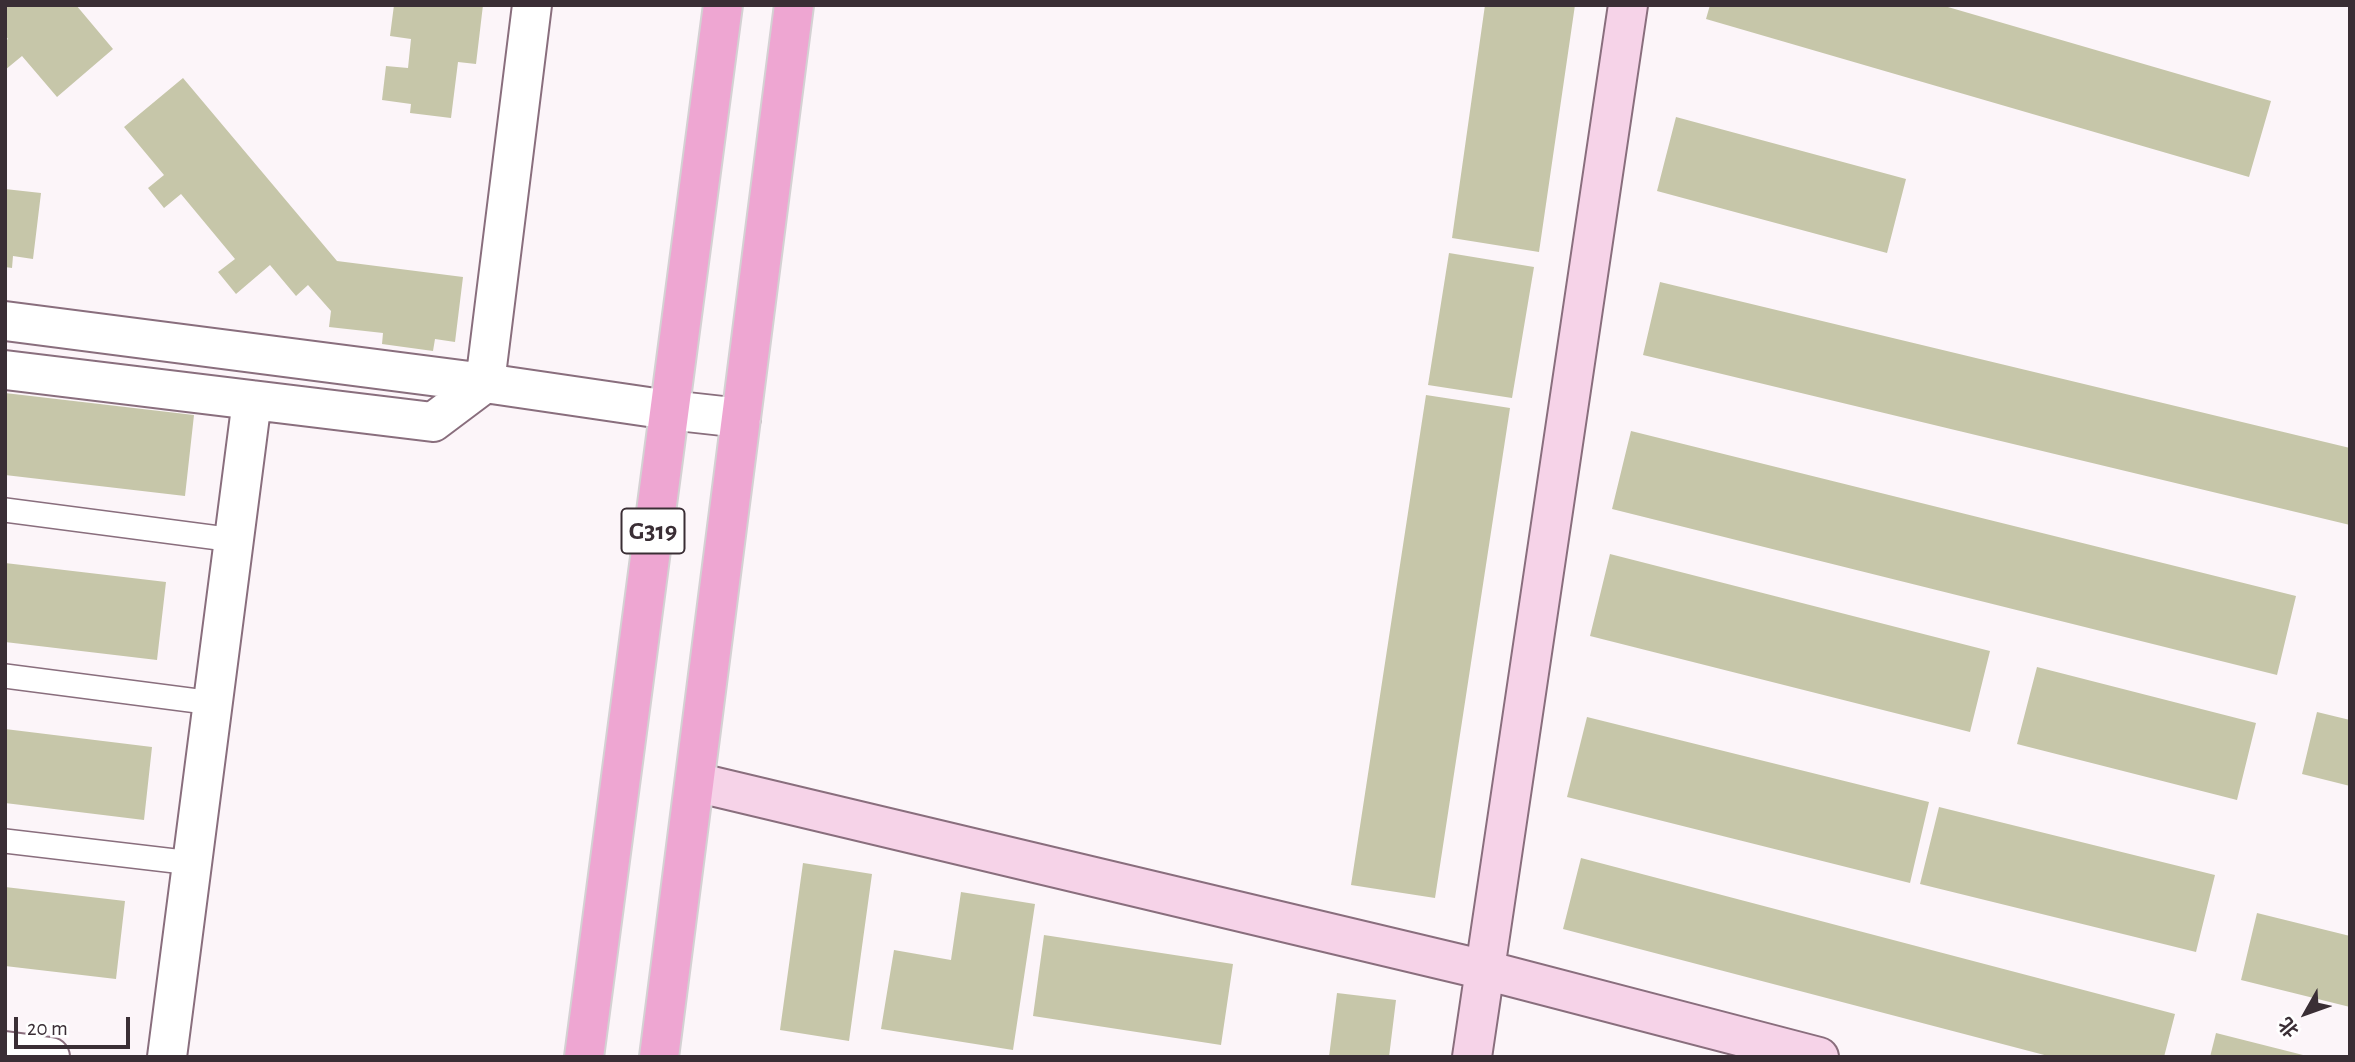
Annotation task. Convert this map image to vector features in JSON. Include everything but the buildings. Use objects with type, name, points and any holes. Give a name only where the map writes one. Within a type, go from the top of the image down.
[{"type":"main road","name":"G319","points":[[584,1057],[723,5]]},
{"type":"main road","name":"G319","points":[[659,1057],[794,5]]},
{"type":"street","points":[[5,370],[433,422],[485,383],[532,5]]},
{"type":"street","points":[[1472,1057],[1628,5]]},
{"type":"street","points":[[5,321],[741,418]]},
{"type":"street","points":[[167,1057],[252,400]]},
{"type":"street","points":[[695,782],[1485,970],[1819,1057]]},
{"type":"street","points":[[5,1051],[50,1057]]},
{"type":"lane","points":[[5,510],[234,540]]},
{"type":"lane","points":[[5,676],[213,703]]},
{"type":"lane","points":[[5,841],[192,863]]}]
